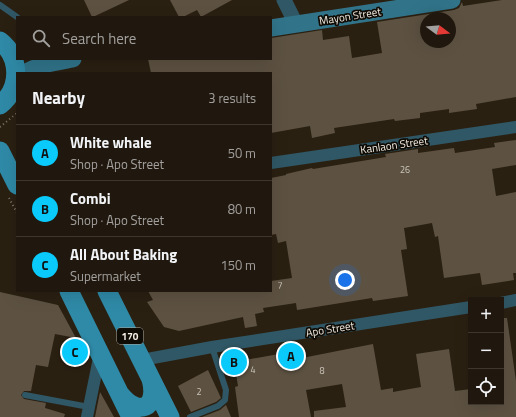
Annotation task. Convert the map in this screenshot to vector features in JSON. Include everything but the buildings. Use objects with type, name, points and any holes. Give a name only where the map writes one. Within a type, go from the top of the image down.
[{"type":"main road","name":"Mayon Street","points":[[272,28],[452,0]]},
{"type":"main road","points":[[8,47],[17,72]]},
{"type":"main road","points":[[28,72],[33,68],[58,60]]},
{"type":"main road","points":[[0,104],[9,96],[16,83]]},
{"type":"main road","points":[[16,90],[14,100],[16,108]]},
{"type":"main road","points":[[0,151],[16,183]]},
{"type":"main road","points":[[70,292],[131,417]]},
{"type":"main road","name":"170","points":[[108,292],[170,417]]},
{"type":"main road","points":[[120,394],[132,405],[139,407],[146,405],[151,401],[153,395],[150,377]]},
{"type":"street","points":[[284,0],[296,24]]},
{"type":"street","name":"Kanlaon Street","points":[[272,163],[516,127]]},
{"type":"street","points":[[504,302],[516,300]]},
{"type":"street","name":"Apo Street","points":[[142,360],[212,347],[468,307]]},
{"type":"street","points":[[88,412],[98,363],[102,357]]},
{"type":"lane","points":[[0,5],[16,16]]},
{"type":"lane","points":[[190,417],[218,406],[225,400],[226,390],[212,347]]},
{"type":"lane","points":[[25,395],[88,412]]},
{"type":"path","points":[[0,127],[16,113]]},
{"type":"place","name":"All About Baking","points":[[75,352]]},
{"type":"place","name":"White whale","points":[[291,356]]},
{"type":"place","name":"Combi","points":[[234,362]]}]
